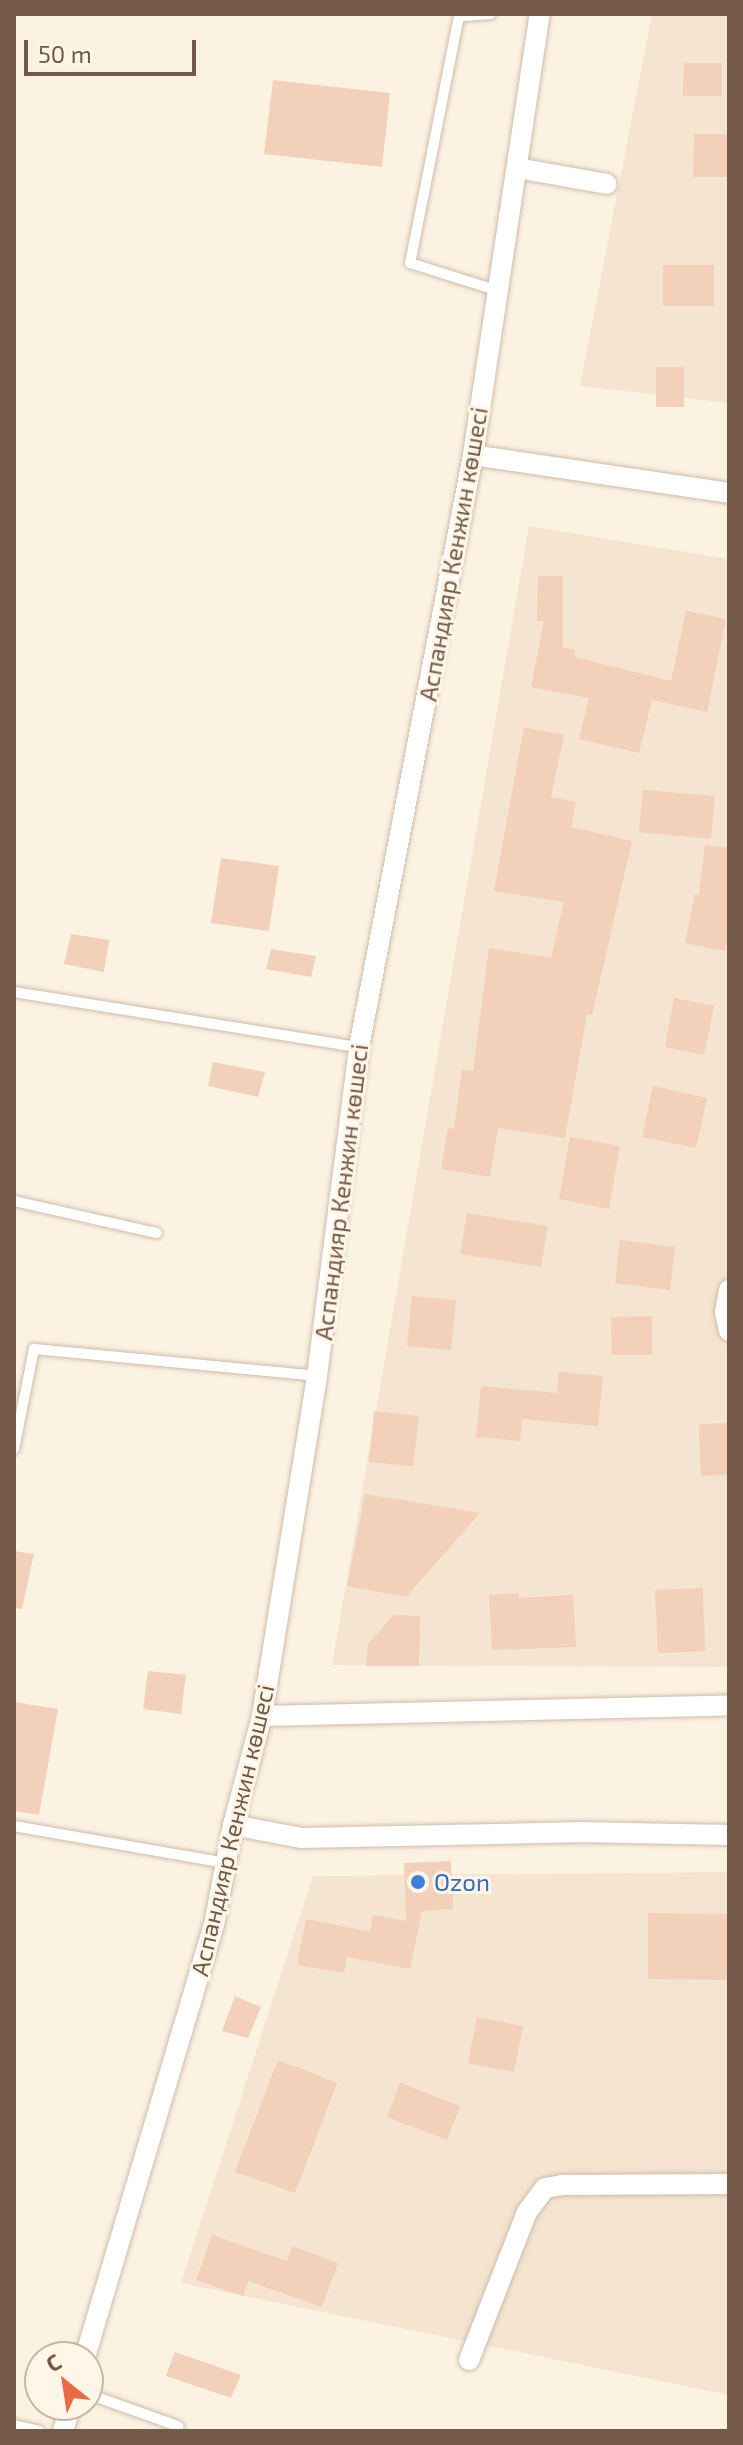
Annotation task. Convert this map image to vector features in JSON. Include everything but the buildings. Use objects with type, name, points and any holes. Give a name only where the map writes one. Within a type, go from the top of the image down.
[{"type":"street","name":"Аспандияр Кенжин көшесі","points":[[90,2341],[214,1925],[233,1825],[262,1716],[317,1376],[359,1047],[473,455],[540,14]]},
{"type":"street","points":[[517,168],[607,184]]},
{"type":"street","points":[[473,455],[729,493]]},
{"type":"street","points":[[729,1290],[725,1312],[729,1331]]},
{"type":"street","points":[[262,1716],[729,1705]]},
{"type":"street","points":[[233,1825],[301,1838],[546,1832],[729,1835]]},
{"type":"street","points":[[469,2360],[523,2230],[527,2212],[545,2188],[562,2185],[729,2184]]},
{"type":"lane","points":[[491,14],[459,16],[410,263],[499,291]]},
{"type":"lane","points":[[14,992],[359,1047]]},
{"type":"lane","points":[[14,1201],[156,1233]]},
{"type":"lane","points":[[14,1449],[34,1349],[317,1376]]},
{"type":"lane","points":[[14,1826],[226,1863]]},
{"type":"lane","points":[[104,2400],[178,2426]]},
{"type":"lane","points":[[14,2425],[39,2431]]},
{"type":"shaded area","points":[[652,14],[729,14],[729,403],[580,386]]},
{"type":"shaded area","points":[[529,526],[729,559],[729,1667],[332,1665]]},
{"type":"shaded area","points":[[729,1872],[729,2395],[181,2283],[313,1876]]},
{"type":"place","name":"Ozon","points":[[418,1882]]}]
